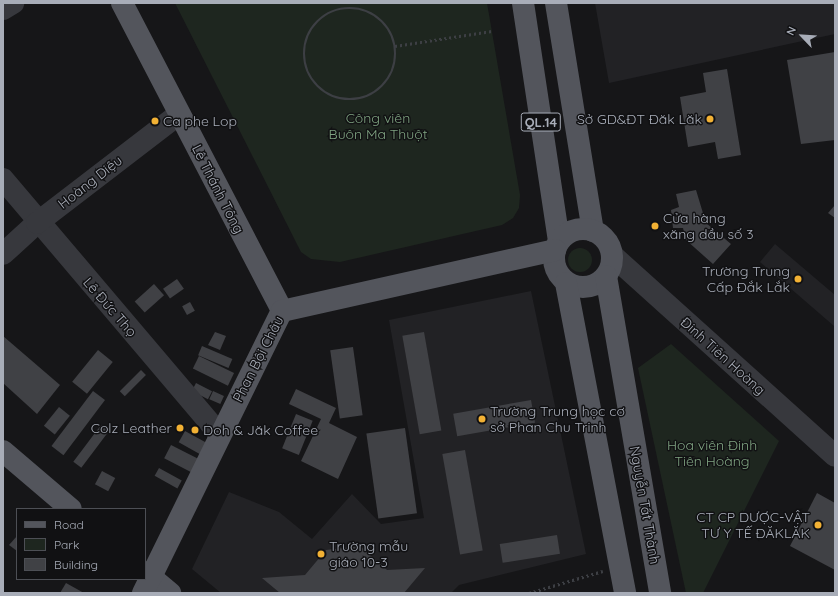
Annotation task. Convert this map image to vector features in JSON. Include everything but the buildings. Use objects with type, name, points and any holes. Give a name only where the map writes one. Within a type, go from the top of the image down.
[{"type":"main road","name":"Lê Thánh Tông","points":[[122,3],[282,311]]},
{"type":"main road","name":"QL.14","points":[[522,3],[557,246]]},
{"type":"main road","name":"QL.14","points":[[556,3],[593,231]]},
{"type":"main road","points":[[566,283],[586,287],[606,276],[612,255],[606,240],[593,231],[573,231],[557,246],[556,269],[566,283],[621,565],[625,593]]},
{"type":"main road","name":"Phan Bội Châu","points":[[146,581],[282,311],[557,246]]},
{"type":"main road","name":"Nguyễn Tất Thành","points":[[606,276],[660,593]]},
{"type":"main road","points":[[3,451],[70,508]]},
{"type":"main road","points":[[146,581],[170,593]]},
{"type":"street","points":[[3,9],[13,3]]},
{"type":"street","name":"Hoàng Diệu","points":[[3,254],[37,223],[179,114]]},
{"type":"street","name":"Lê Đức Thọ","points":[[3,179],[37,223],[220,434]]},
{"type":"street","name":"Đinh Tiên Hoàng","points":[[612,255],[835,456]]},
{"type":"path","points":[[347,7],[378,16],[392,33],[395,46],[397,57],[386,84],[365,99],[334,99],[315,87],[304,65],[305,40],[321,17],[347,7]]},
{"type":"path","points":[[395,46],[492,31]]},
{"type":"path","points":[[529,593],[621,565]]},
{"type":"shaded area","points":[[595,3],[835,3],[835,34],[609,83]]},
{"type":"shaded area","name":"Trường Trung Cấp Đắk Lắk","points":[[775,244],[835,295],[834,326],[760,262]]},
{"type":"shaded area","name":"Trường Trung học cơ sở Phan Chu Trinh","points":[[531,291],[586,554],[459,585],[451,593],[221,593],[192,569],[229,492],[279,512],[312,539],[352,494],[381,524],[424,518],[389,320]]},
{"type":"green space","name":"Công viên Buôn Ma Thuột","points":[[175,3],[487,3],[520,195],[519,208],[513,218],[502,225],[340,262],[311,259],[301,252]]},
{"type":"green space","points":[[580,248],[589,251],[592,260],[589,269],[580,272],[571,269],[568,260],[571,251]]},
{"type":"green space","name":"Hoa viên Đinh Tiên Hoàng","points":[[671,344],[779,441],[703,593],[686,593],[638,368]]},
{"type":"place","name":"Sở GD&ĐT Đăk Lăk","points":[[710,119]]},
{"type":"place","name":"Ca phe Lop","points":[[155,121]]},
{"type":"place","name":"Cửa hàng xăng dầu số 3","points":[[655,226]]},
{"type":"place","name":"Trường Trung Cấp Đắk Lắk","points":[[798,279]]},
{"type":"place","name":"Trường Trung học cơ sở Phan Chu Trinh","points":[[482,419]]},
{"type":"place","name":"Colz Leather","points":[[180,428]]},
{"type":"place","name":"Doh & Jăk Coffee","points":[[195,430]]},
{"type":"place","name":"CT CP DƯỢC-VẬT TƯ Y TẾ ĐĂKLĂK","points":[[818,525]]},
{"type":"place","name":"Trường mẫu giáo 10-3","points":[[321,554]]}]
